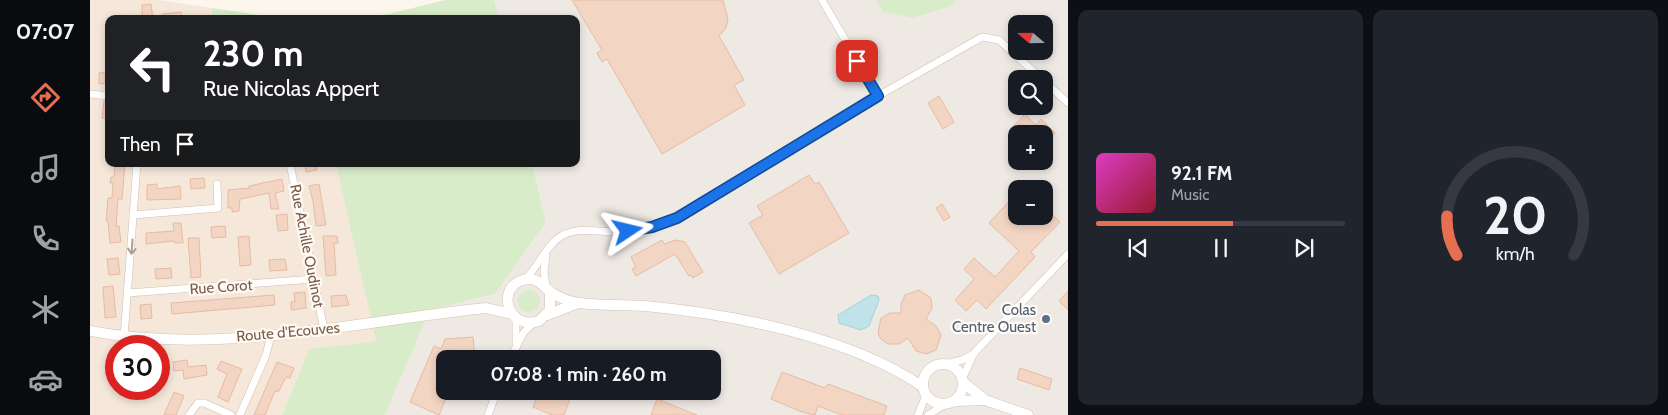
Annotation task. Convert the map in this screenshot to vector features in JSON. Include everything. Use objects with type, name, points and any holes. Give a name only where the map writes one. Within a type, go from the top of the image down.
[{"type":"main road","points":[[486,308],[508,296],[514,285],[525,279],[537,280],[548,289],[579,303],[645,306],[720,317],[773,328],[857,353],[896,371],[924,391],[934,402],[944,405],[956,400],[985,400],[1028,415]]},
{"type":"main road","points":[[547,315],[552,304],[548,289]]},
{"type":"main road","points":[[508,296],[509,308],[514,316]]},
{"type":"main road","points":[[486,308],[514,316],[522,322],[534,323],[547,315],[579,303]]},
{"type":"main road","name":"Route d'Ecouves","points":[[170,339],[271,335],[486,308]]},
{"type":"main road","name":"Route d'Ecouves","points":[[90,331],[113,335]]},
{"type":"main road","points":[[896,371],[927,372],[938,364],[945,364],[959,370],[963,380],[985,400]]},
{"type":"main road","points":[[924,391],[927,372]]},
{"type":"main road","points":[[956,400],[962,393],[963,380]]},
{"type":"street","points":[[822,0],[878,96]]},
{"type":"street","points":[[525,279],[558,238],[570,233],[628,231],[652,227],[670,221],[878,96],[982,37],[999,40],[1032,70]]},
{"type":"street","points":[[1053,89],[1068,103]]},
{"type":"street","points":[[90,94],[105,96]]},
{"type":"street","points":[[124,335],[137,167]]},
{"type":"street","name":"Rue Achille Oudinot","points":[[291,167],[324,329]]},
{"type":"street","points":[[132,215],[218,208],[217,184]]},
{"type":"street","points":[[547,252],[544,272],[548,289]]},
{"type":"street","points":[[945,364],[962,360],[974,353],[1068,254]]},
{"type":"street","name":"Rue Corot","points":[[128,293],[314,279]]},
{"type":"street","points":[[514,316],[515,345]]},
{"type":"street","points":[[513,350],[524,332],[534,323]]},
{"type":"street","points":[[240,415],[266,355],[271,335]]},
{"type":"street","points":[[963,380],[974,353]]},
{"type":"street","points":[[918,415],[924,391]]},
{"type":"street","points":[[488,415],[494,400]]},
{"type":"street","points":[[189,415],[198,403],[204,402],[231,415]]},
{"type":"street","points":[[928,415],[944,405]]},
{"type":"shaded area","points":[[90,0],[159,0],[212,8],[212,15],[105,15],[105,167],[338,167],[376,341],[309,349],[282,415],[90,415]]},
{"type":"shaded area","points":[[494,0],[1068,0],[1068,415],[385,415],[430,310],[495,294],[546,222],[533,167],[580,167],[580,15],[498,15]]},
{"type":"green space","points":[[445,0],[494,0],[498,15],[381,15]]},
{"type":"green space","points":[[876,0],[956,0],[951,6],[912,18],[884,12]]},
{"type":"green space","points":[[212,8],[259,15],[212,15]]},
{"type":"green space","points":[[337,167],[533,167],[546,222],[495,294],[430,310],[385,415],[282,415],[309,349],[376,341]]},
{"type":"green space","points":[[529,290],[537,293],[540,301],[537,309],[529,312],[521,309],[518,301],[521,293]]},
{"type":"water","points":[[871,295],[878,296],[879,300],[869,326],[861,330],[839,323],[838,315]]},
{"type":"building","points":[[572,0],[723,0],[728,19],[726,28],[719,36],[744,80],[734,85],[745,105],[662,154],[607,59],[602,62],[597,53],[602,50]]},
{"type":"building","points":[[151,4],[152,15],[142,15],[142,5]]},
{"type":"building","points":[[181,12],[181,15],[162,15]]},
{"type":"building","points":[[105,72],[105,83],[99,84],[99,73]]},
{"type":"building","points":[[939,96],[954,122],[943,129],[928,103]]},
{"type":"building","points":[[104,101],[105,101],[105,118],[102,118]]},
{"type":"building","points":[[1026,115],[1036,125],[1015,125]]},
{"type":"building","points":[[1041,119],[1047,125],[1036,125]]},
{"type":"building","points":[[115,167],[125,167],[122,199],[118,199],[116,226],[119,226],[121,242],[110,243],[108,221],[106,221],[108,198],[112,198],[113,183],[110,183],[111,177],[114,177]]},
{"type":"building","points":[[305,167],[316,167],[317,170],[306,172]]},
{"type":"building","points":[[809,175],[815,184],[819,182],[849,233],[779,274],[749,223],[763,215],[757,206]]},
{"type":"building","points":[[204,178],[205,188],[191,189],[190,179]]},
{"type":"building","points":[[282,179],[284,191],[275,193],[279,209],[271,209],[269,193],[240,199],[239,211],[232,212],[232,208],[228,208],[228,190],[250,188],[249,186]]},
{"type":"building","points":[[157,184],[157,189],[180,186],[181,199],[147,200],[147,185]]},
{"type":"building","points":[[319,184],[326,225],[316,226],[309,186]]},
{"type":"building","points":[[1008,203],[1008,225],[1053,225],[1053,215],[1060,222],[1031,252],[1035,257],[986,309],[977,300],[966,311],[955,300],[974,279],[964,269],[974,258],[995,277],[1019,251],[989,223]]},
{"type":"building","points":[[942,204],[950,217],[944,221],[936,208]]},
{"type":"building","points":[[287,214],[288,230],[278,231],[276,215]]},
{"type":"building","points":[[173,223],[181,223],[183,243],[175,243],[174,241],[146,244],[146,233],[174,231]]},
{"type":"building","points":[[225,226],[226,237],[212,238],[211,227]]},
{"type":"building","points":[[249,236],[251,265],[240,266],[238,237]]},
{"type":"building","points":[[323,236],[337,236],[338,243],[334,243],[336,275],[326,276]]},
{"type":"building","points":[[188,238],[199,238],[201,277],[191,278]]},
{"type":"building","points":[[662,240],[664,244],[676,240],[685,242],[703,272],[693,278],[691,275],[689,276],[675,254],[636,276],[632,269],[636,267],[631,257]]},
{"type":"building","points":[[118,258],[120,274],[109,275],[107,259]]},
{"type":"building","points":[[285,259],[287,270],[270,271],[269,260]]},
{"type":"building","points":[[171,268],[172,278],[156,279],[155,269]]},
{"type":"building","points":[[113,286],[116,317],[105,318],[103,287]]},
{"type":"building","points":[[919,290],[931,298],[932,308],[926,319],[936,326],[941,335],[936,350],[926,354],[916,351],[908,338],[899,344],[888,344],[880,338],[878,333],[881,318],[890,313],[901,313],[901,304],[905,295]]},
{"type":"building","points":[[1068,291],[1068,310],[1059,301]]},
{"type":"building","points":[[305,292],[306,308],[291,310],[291,302],[295,302],[294,293]]},
{"type":"building","points":[[274,295],[275,305],[172,314],[171,303]]},
{"type":"building","points":[[346,295],[349,305],[332,307],[331,296]]},
{"type":"building","points":[[151,304],[152,318],[141,319],[140,305]]},
{"type":"building","points":[[473,337],[474,350],[436,350],[436,400],[445,400],[439,415],[410,402],[434,346],[441,349],[445,339]]},
{"type":"building","points":[[187,360],[188,367],[206,365],[207,375],[184,379],[183,370],[174,371],[173,362]]},
{"type":"building","points":[[221,361],[242,369],[228,402],[218,397],[227,374],[217,369]]},
{"type":"building","points":[[277,362],[294,368],[290,378],[286,377],[278,392],[275,391],[265,415],[254,415]]},
{"type":"building","points":[[1020,368],[1052,379],[1049,390],[1017,379]]},
{"type":"building","points":[[782,372],[825,388],[828,384],[887,406],[884,415],[842,415],[818,406],[815,415],[802,412],[771,399]]},
{"type":"building","points":[[174,392],[184,396],[176,415],[164,415]]},
{"type":"building","points":[[536,400],[570,400],[564,415],[552,415],[533,407]]},
{"type":"building","points":[[657,400],[660,400],[697,415],[651,415]]},
{"type":"place","name":"Colas Centre Ouest","points":[[1046,319]]},
{"type":"route","points":[[628,231],[641,230],[677,218],[878,96],[857,61]]}]
